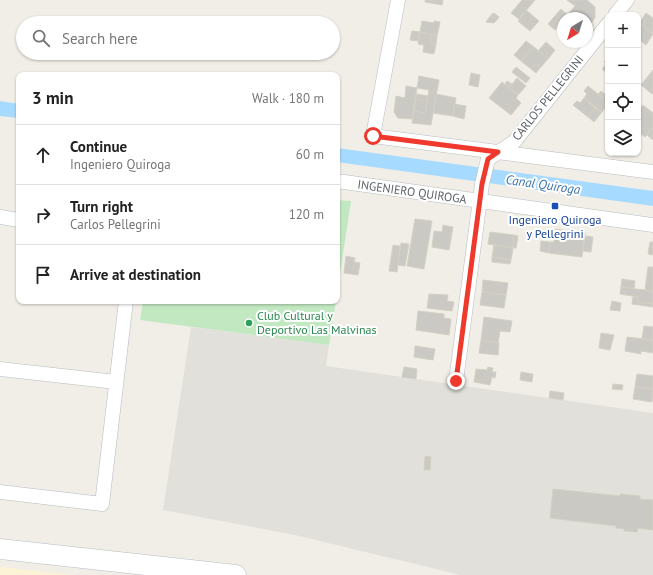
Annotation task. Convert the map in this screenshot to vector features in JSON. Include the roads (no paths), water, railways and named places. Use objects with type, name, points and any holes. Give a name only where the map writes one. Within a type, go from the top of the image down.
[{"type":"main road","points":[[0,549],[236,575]]},
{"type":"street","points":[[398,0],[373,136],[653,172]]},
{"type":"street","name":"CARLOS PELLEGRINI","points":[[456,381],[482,184],[488,159],[514,142],[605,28]]},
{"type":"street","name":"INGENIERO QUIROGA","points":[[340,181],[653,225]]},
{"type":"street","points":[[0,217],[16,220]]},
{"type":"street","points":[[0,492],[102,504],[126,304]]},
{"type":"street","points":[[0,369],[116,382]]},
{"type":"water","points":[[0,101],[16,104],[16,118],[0,116]]},
{"type":"water","name":"Canal Quiroga","points":[[340,148],[653,191],[653,206],[340,162]]},
{"type":"place","name":"Ingeniero Quiroga y Pellegrini","points":[[555,206]]},
{"type":"place","name":"Club Cultural y Deportivo Las Malvinas","points":[[249,323]]}]
